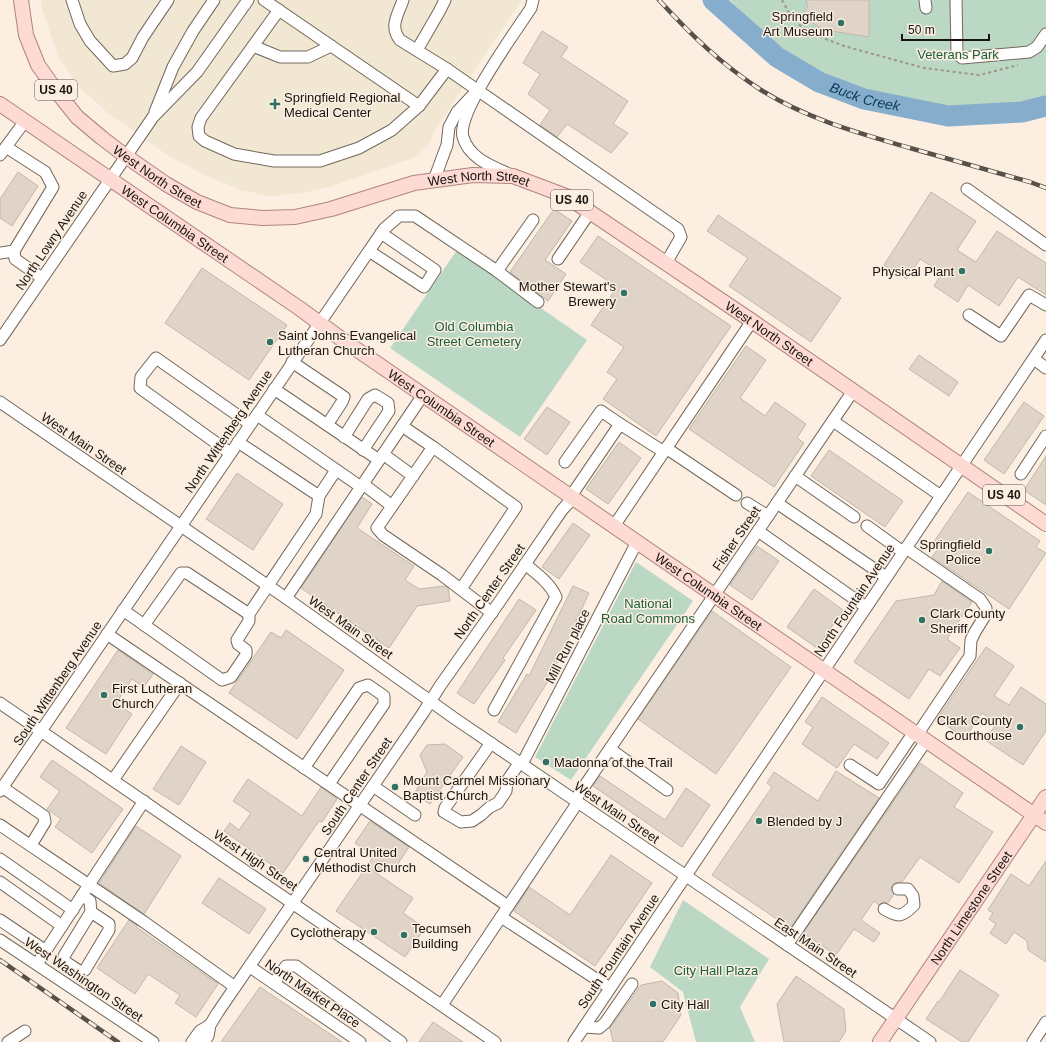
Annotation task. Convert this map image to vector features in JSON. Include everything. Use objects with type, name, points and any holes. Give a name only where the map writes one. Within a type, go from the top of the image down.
[{"type":"main road","name":"West North Street","points":[[21,0],[26,35],[38,66],[77,117],[127,157],[166,184],[197,202],[230,215],[263,218],[295,217],[331,209],[414,183],[473,175],[513,176],[566,196],[961,466]]},
{"type":"main road","name":"West Columbia Street","points":[[1,108],[25,121],[110,179],[1046,823]]},
{"type":"main road","name":"US 40","points":[[961,466],[1046,524]]},
{"type":"main road","name":"North Limestone Street","points":[[880,1042],[1046,797]]},
{"type":"street","points":[[72,0],[80,24],[90,41],[113,66],[125,64],[132,58],[143,37],[168,0]]},
{"type":"street","points":[[153,116],[173,67],[193,31],[214,0]]},
{"type":"street","points":[[153,116],[197,72],[248,0]]},
{"type":"street","points":[[264,0],[419,106]]},
{"type":"street","points":[[403,0],[394,24],[395,33],[400,40],[447,69],[678,229],[681,237],[666,263]]},
{"type":"street","points":[[417,50],[445,0]]},
{"type":"street","points":[[513,176],[480,161],[469,149],[462,136],[464,122],[478,91],[530,8],[533,0]]},
{"type":"street","points":[[956,0],[957,54],[962,58],[1029,52],[1037,47],[1046,34]]},
{"type":"street","points":[[278,10],[202,118],[198,128],[199,136],[205,141],[234,154],[274,162],[320,161],[359,148],[392,130],[419,106],[447,69]]},
{"type":"street","points":[[253,46],[280,58],[308,57],[331,46]]},
{"type":"street","points":[[434,180],[447,145],[449,126],[457,112],[478,91]]},
{"type":"street","name":"North Lowry Avenue","points":[[0,340],[110,179],[127,157],[153,116]]},
{"type":"street","points":[[25,121],[3,151],[45,172],[53,187],[14,251],[15,259],[42,278]]},
{"type":"street","points":[[967,189],[1046,245]]},
{"type":"street","points":[[558,259],[590,212]]},
{"type":"street","name":"North Wittenberg Avenue","points":[[123,610],[382,231],[399,216],[415,216],[497,271],[538,302]]},
{"type":"street","points":[[497,271],[533,220]]},
{"type":"street","points":[[369,251],[424,287],[435,270],[382,231]]},
{"type":"street","points":[[0,252],[14,251]]},
{"type":"street","points":[[969,315],[1001,336],[1029,294],[1046,305]]},
{"type":"street","points":[[614,526],[752,322]]},
{"type":"street","name":"North Fountain Avenue","points":[[686,875],[1046,340]]},
{"type":"street","points":[[230,453],[140,388],[141,376],[156,358],[250,424]]},
{"type":"street","points":[[1034,359],[1046,368]]},
{"type":"street","points":[[292,362],[344,397],[327,425]]},
{"type":"street","points":[[274,389],[363,450],[381,457],[413,476]]},
{"type":"street","name":"Fisher Street","points":[[442,1005],[610,749],[853,391]]},
{"type":"street","points":[[344,437],[368,400],[375,395],[388,403],[389,411],[363,450]]},
{"type":"street","points":[[286,598],[423,395]]},
{"type":"street","name":"West Main Street","points":[[0,402],[286,598],[430,701],[686,875]]},
{"type":"street","points":[[566,462],[601,411],[736,496]]},
{"type":"street","points":[[257,415],[336,470],[392,506]]},
{"type":"street","points":[[833,421],[941,496]]},
{"type":"street","name":"North Center Street","points":[[430,701],[572,497],[620,424]]},
{"type":"street","points":[[402,426],[516,507],[461,589]]},
{"type":"street","points":[[1021,474],[1046,436]]},
{"type":"street","points":[[238,442],[319,496]]},
{"type":"street","points":[[433,447],[377,528],[383,535],[492,612]]},
{"type":"street","points":[[123,610],[222,680],[231,678],[246,655],[246,650],[238,644],[237,640],[249,621],[249,614],[316,514],[319,496],[336,470]]},
{"type":"street","points":[[795,476],[854,517]]},
{"type":"street","points":[[747,502],[768,516]]},
{"type":"street","points":[[777,503],[886,578]]},
{"type":"street","points":[[787,945],[970,656],[972,640],[975,632],[986,614],[986,608],[980,599],[867,526]]},
{"type":"street","points":[[758,531],[866,607]]},
{"type":"street","name":"Mill Run place","points":[[491,743],[445,808],[444,812],[462,822],[472,821],[482,815],[490,807],[498,803],[506,791],[507,781],[521,763],[637,542]]},
{"type":"street","points":[[494,710],[556,597],[553,590],[543,579],[525,564]]},
{"type":"street","points":[[144,625],[181,573],[187,573],[249,614]]},
{"type":"street","name":"South Wittenberg Avenue","points":[[1,789],[123,610]]},
{"type":"street","points":[[106,634],[508,906]]},
{"type":"street","points":[[113,780],[180,684]]},
{"type":"street","points":[[304,768],[359,688],[368,685],[384,696],[384,704],[329,784]]},
{"type":"street","name":"South Center Street","points":[[204,1042],[208,1036],[210,1025],[235,987],[430,701]]},
{"type":"street","name":"West High Street","points":[[0,703],[495,1042]]},
{"type":"street","points":[[850,765],[879,784],[919,736]]},
{"type":"street","points":[[610,749],[667,790]]},
{"type":"street","points":[[373,786],[415,815]]},
{"type":"street","points":[[1,789],[44,816],[46,822],[31,845]]},
{"type":"street","points":[[37,964],[144,801]]},
{"type":"street","points":[[0,825],[180,947],[235,987]]},
{"type":"street","points":[[0,859],[73,910]]},
{"type":"street","name":"East Main Street","points":[[686,875],[930,1042]]},
{"type":"street","name":"South Fountain Avenue","points":[[574,1042],[686,875]]},
{"type":"street","points":[[0,882],[62,926]]},
{"type":"street","points":[[884,909],[895,915],[904,914],[914,905],[913,896],[908,889],[898,889]]},
{"type":"street","points":[[82,895],[90,901],[91,912],[64,956],[64,961],[81,972],[85,970],[109,930],[109,924],[91,912]]},
{"type":"street","points":[[501,917],[610,988]]},
{"type":"street","points":[[0,920],[46,951]]},
{"type":"street","name":"West Washington Street","points":[[0,940],[153,1042]]},
{"type":"street","points":[[274,983],[286,966],[296,966],[401,1042]]},
{"type":"street","name":"North Market Place","points":[[250,967],[360,1042]]},
{"type":"street","points":[[584,1027],[599,1028],[605,1023],[632,984]]},
{"type":"street","points":[[1033,1042],[1046,1022]]},
{"type":"street","name":"South Center Street","points":[[192,1042],[200,1031],[210,1025]]},
{"type":"street","points":[[8,1042],[25,1031]]},
{"type":"path","points":[[782,0],[789,13],[798,24],[818,36],[844,46],[924,68],[979,75],[1022,64]]},
{"type":"shaded area","name":"Springfield Regional Medical Center","points":[[41,0],[522,0],[436,129],[429,144],[416,157],[332,186],[304,193],[270,196],[240,190],[202,174],[166,154],[108,113],[79,87],[58,56],[42,8]]},
{"type":"green space","name":"Veterans Park","points":[[730,0],[1046,0],[1046,96],[1019,102],[952,109],[858,87],[814,70],[766,36]]},
{"type":"green space","name":"Old Columbia Street Cemetery","points":[[457,250],[587,340],[520,437],[390,348]]},
{"type":"green space","name":"National Road Commons","points":[[636,562],[693,601],[571,780],[535,757]]},
{"type":"green space","name":"City Hall Plaza","points":[[683,900],[769,959],[740,1007],[755,1042],[696,1042],[683,992],[650,967]]},
{"type":"building","name":"Springfield Art Museum","points":[[806,0],[869,0],[869,37],[825,30],[802,17],[808,6]]},
{"type":"building","points":[[542,31],[568,47],[561,57],[628,101],[613,124],[628,133],[611,153],[567,124],[557,137],[540,125],[550,110],[528,94],[540,74],[523,63]]},
{"type":"building","points":[[18,172],[38,186],[12,226],[0,218],[0,199]]},
{"type":"building","points":[[931,192],[976,221],[957,250],[976,262],[997,231],[1046,263],[1046,295],[1018,277],[999,306],[968,285],[958,302],[934,286],[942,273],[920,259],[907,279],[884,265]]},
{"type":"building","points":[[554,209],[572,221],[545,260],[566,274],[548,301],[510,272]]},
{"type":"building","points":[[718,215],[841,298],[811,342],[729,286],[748,258],[707,231]]},
{"type":"building","points":[[598,236],[731,326],[656,436],[603,399],[617,379],[607,372],[624,347],[591,325],[617,287],[580,262]]},
{"type":"building","points":[[202,268],[287,325],[249,380],[165,323]]},
{"type":"building","points":[[746,346],[766,360],[740,398],[765,416],[775,402],[806,424],[797,438],[804,443],[774,487],[689,429]]},
{"type":"building","points":[[919,355],[958,382],[949,396],[909,369]]},
{"type":"building","points":[[1024,402],[1044,416],[1004,474],[984,460]]},
{"type":"building","points":[[547,407],[570,422],[547,455],[524,439]]},
{"type":"building","points":[[619,442],[641,458],[608,504],[586,489]]},
{"type":"building","points":[[829,450],[903,501],[885,527],[811,476]]},
{"type":"building","points":[[1046,456],[1046,505],[1024,490]]},
{"type":"building","points":[[237,473],[283,504],[253,550],[206,519]]},
{"type":"building","name":"Springfield Police","points":[[968,492],[1040,541],[1036,547],[1046,553],[1009,609],[932,557],[937,550],[935,548],[937,542],[935,540]]},
{"type":"building","points":[[362,497],[372,504],[357,528],[414,566],[405,580],[419,589],[445,586],[448,588],[450,601],[417,606],[389,648],[301,588]]},
{"type":"building","points":[[573,523],[590,535],[559,579],[542,567]]},
{"type":"building","points":[[757,546],[779,561],[752,600],[730,585]]},
{"type":"building","name":"Clark County Sheriff","points":[[942,581],[972,602],[947,639],[960,648],[940,676],[929,669],[909,699],[854,662],[896,601],[934,595]]},
{"type":"building","points":[[573,586],[589,593],[551,676],[516,733],[498,722],[527,674],[529,676]]},
{"type":"building","points":[[814,589],[843,610],[817,648],[787,627]]},
{"type":"building","points":[[519,599],[536,610],[503,658],[505,660],[474,704],[457,693]]},
{"type":"building","points":[[712,611],[791,667],[716,774],[638,719]]},
{"type":"building","points":[[286,630],[344,670],[297,739],[229,693],[271,632],[281,638]]},
{"type":"building","points":[[986,647],[1014,666],[994,696],[1009,705],[1021,687],[1046,704],[1046,731],[1023,765],[985,740],[997,723],[982,713],[965,738],[937,719]]},
{"type":"building","name":"First Lutheran Church","points":[[118,650],[153,674],[144,687],[132,679],[116,703],[132,714],[106,754],[66,728]]},
{"type":"building","points":[[822,697],[889,743],[877,759],[854,744],[837,768],[802,744],[813,727],[805,722]]},
{"type":"building","points":[[445,744],[463,757],[430,804],[414,794],[427,772],[420,755],[427,745]]},
{"type":"building","points":[[181,746],[206,762],[179,805],[153,789]]},
{"type":"building","points":[[52,760],[123,809],[92,853],[55,827],[61,819],[47,809],[60,791],[40,777]]},
{"type":"building","points":[[920,763],[963,793],[954,807],[993,832],[959,883],[920,857],[902,882],[892,885],[891,889],[894,894],[888,903],[884,902],[879,905],[874,901],[861,920],[880,933],[874,942],[854,929],[836,955],[803,933]]},
{"type":"building","points":[[836,771],[879,798],[790,928],[712,875],[772,787],[767,783],[774,772],[818,801]]},
{"type":"building","points":[[600,776],[665,820],[686,788],[710,805],[682,847],[593,786]]},
{"type":"building","points":[[248,779],[302,816],[321,787],[337,799],[322,822],[319,821],[283,873],[224,831],[230,823],[239,830],[251,813],[233,801]]},
{"type":"building","points":[[370,821],[409,847],[397,865],[373,871],[413,898],[403,913],[425,928],[405,957],[336,911],[374,856],[355,843]]},
{"type":"building","points":[[136,826],[181,856],[144,914],[99,883]]},
{"type":"building","points":[[611,855],[652,883],[595,966],[514,911],[529,887],[570,915]]},
{"type":"building","points":[[1046,861],[1046,962],[1028,950],[1027,941],[1014,932],[1006,944],[990,933],[996,924],[989,919],[993,913],[988,910],[1011,874],[1029,886]]},
{"type":"building","points":[[219,878],[266,909],[249,934],[202,903]]},
{"type":"building","points":[[129,920],[137,925],[136,927],[218,984],[196,1017],[175,1003],[180,995],[148,974],[135,994],[97,968]]},
{"type":"building","points":[[960,970],[999,995],[968,1042],[962,1042],[926,1019]]},
{"type":"building","points":[[796,976],[844,1009],[846,1031],[839,1042],[784,1042],[777,1004]]},
{"type":"building","name":"City Hall","points":[[662,981],[678,993],[681,1015],[663,1042],[613,1042],[610,1028],[641,985]]},
{"type":"building","points":[[260,987],[342,1042],[221,1042]]},
{"type":"building","points":[[433,1022],[463,1042],[419,1042]]},
{"type":"waterway","name":"Buck Creek","points":[[713,0],[777,57],[819,82],[864,99],[948,116],[1022,112],[1046,106]]},
{"type":"railway","points":[[659,0],[695,37],[733,70],[761,90],[797,109],[853,131],[1030,182],[1046,188]]},
{"type":"railway","points":[[0,960],[118,1042]]},
{"type":"place","name":"Springfield Art Museum","points":[[841,23]]},
{"type":"place","name":"Springfield Regional Medical Center","points":[[275,104]]},
{"type":"place","name":"Physical Plant","points":[[962,271]]},
{"type":"place","name":"Mother Stewart's Brewery","points":[[624,293]]},
{"type":"place","name":"Saint Johns Evangelical Lutheran Church","points":[[270,342]]},
{"type":"place","name":"Springfield Police","points":[[989,551]]},
{"type":"place","name":"Clark County Sheriff","points":[[922,620]]},
{"type":"place","name":"First Lutheran Church","points":[[104,695]]},
{"type":"place","name":"Clark County Courthouse","points":[[1020,727]]},
{"type":"place","name":"Madonna of the Trail","points":[[546,762]]},
{"type":"place","name":"Mount Carmel Missionary Baptist Church","points":[[395,787]]},
{"type":"place","name":"Blended by J","points":[[759,821]]},
{"type":"place","name":"Central United Methodist Church","points":[[306,859]]},
{"type":"place","name":"Cyclotherapy","points":[[374,932]]},
{"type":"place","name":"Tecumseh Building","points":[[404,935]]},
{"type":"place","name":"City Hall","points":[[653,1004]]}]
